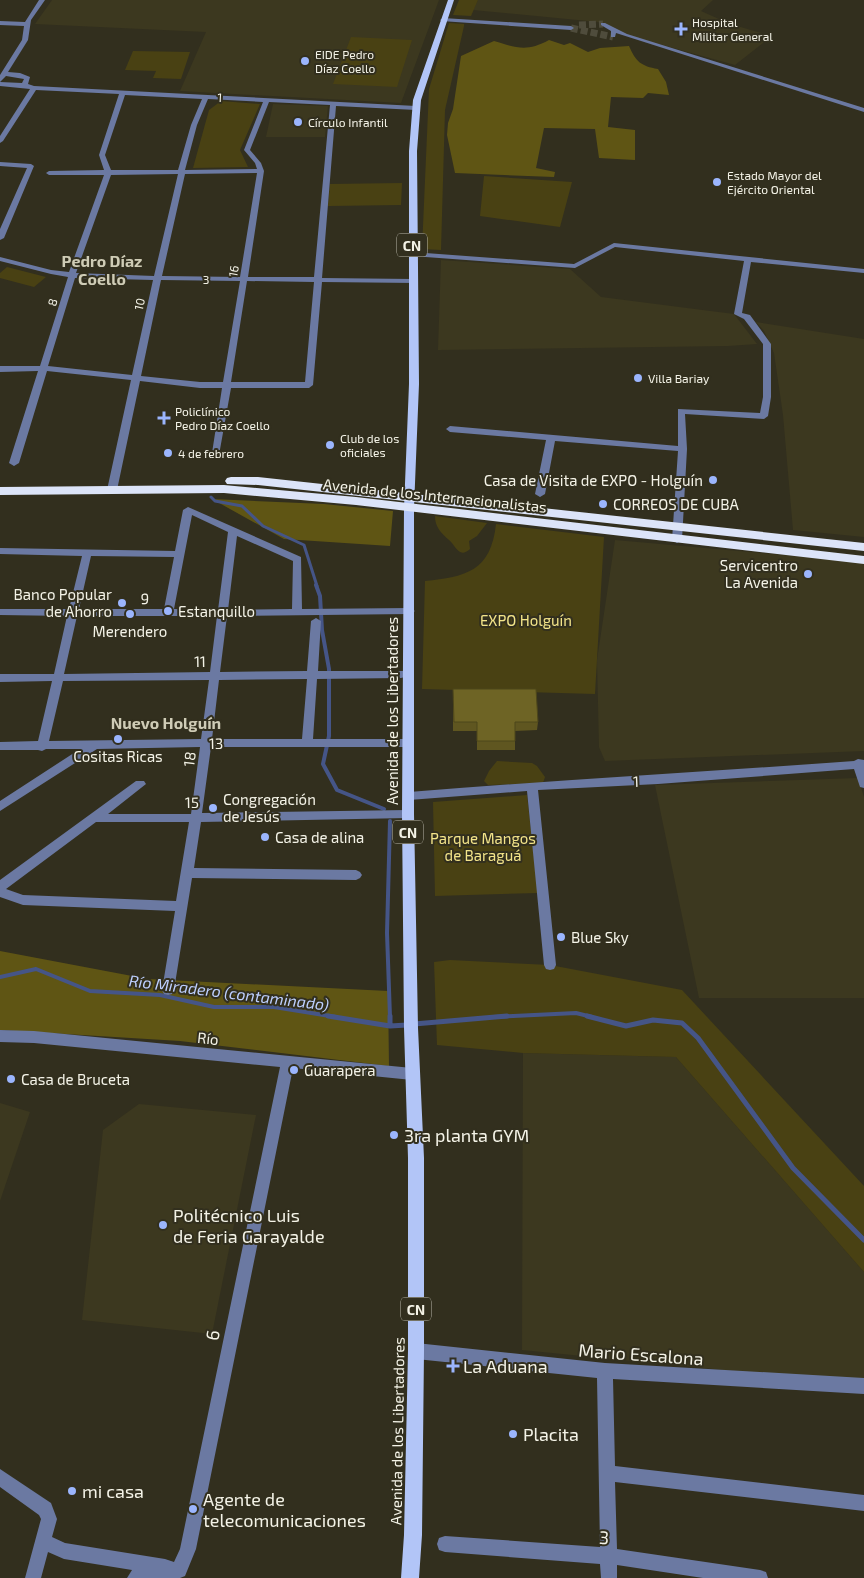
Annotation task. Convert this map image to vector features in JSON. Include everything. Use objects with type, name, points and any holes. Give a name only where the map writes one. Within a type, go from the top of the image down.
[{"type":"highway","name":"Avenida de los Internacionalistas","points":[[0,480],[224,489],[410,502],[678,534],[864,560]]},
{"type":"highway","name":"Avenida de los Internacionalistas","points":[[0,491],[113,485]]},
{"type":"highway","name":"Avenida de los Internacionalistas","points":[[678,534],[864,547]]},
{"type":"main road","name":"Avenida de los Libertadores","points":[[410,1578],[413,1535],[416,1351],[416,1158],[412,1074],[408,814],[410,502],[414,384],[413,150],[416,108],[451,0]]},
{"type":"street","points":[[2,77],[25,40],[27,24],[42,0]]},
{"type":"street","points":[[444,18],[572,27]]},
{"type":"street","points":[[0,23],[27,24]]},
{"type":"street","points":[[602,24],[614,34],[625,35],[864,110]]},
{"type":"street","name":"1","points":[[2,77],[24,76],[28,78],[24,85]]},
{"type":"street","name":"1","points":[[0,84],[24,85],[34,88],[416,108]]},
{"type":"street","points":[[0,141],[34,88]]},
{"type":"street","name":"8","points":[[14,463],[45,368],[72,275],[108,172],[102,155],[124,92]]},
{"type":"street","name":"10","points":[[113,485],[135,378],[182,172],[197,112],[206,96]]},
{"type":"street","points":[[49,173],[261,171],[258,163],[247,150],[267,100]]},
{"type":"street","points":[[0,369],[45,368],[200,385],[309,385],[333,104]]},
{"type":"street","points":[[0,164],[31,166],[0,238]]},
{"type":"street","name":"16","points":[[216,454],[261,171]]},
{"type":"street","points":[[412,254],[575,266],[614,245],[864,271]]},
{"type":"street","name":"3","points":[[0,259],[72,275],[157,279],[413,281]]},
{"type":"street","points":[[678,534],[683,449],[681,412],[764,416],[767,397],[768,344],[747,316],[738,314],[748,259]]},
{"type":"street","points":[[450,429],[683,449]]},
{"type":"street","points":[[540,494],[551,437]]},
{"type":"street","points":[[168,613],[188,510],[299,561],[297,613]]},
{"type":"street","name":"18","points":[[168,990],[196,817],[233,531]]},
{"type":"street","points":[[0,551],[178,554]]},
{"type":"street","points":[[42,747],[86,552]]},
{"type":"street","name":"9","points":[[0,612],[297,613],[410,611]]},
{"type":"street","points":[[307,742],[316,621]]},
{"type":"street","name":"11","points":[[0,678],[401,674]]},
{"type":"street","name":"13","points":[[0,746],[42,747],[307,742],[403,743]]},
{"type":"street","points":[[0,807],[93,746]]},
{"type":"street","points":[[861,764],[864,784]]},
{"type":"street","name":"1","points":[[409,796],[562,784],[658,780],[861,764]]},
{"type":"street","points":[[0,887],[140,784]]},
{"type":"street","points":[[532,787],[550,965]]},
{"type":"street","name":"15","points":[[96,818],[408,814]]},
{"type":"street","points":[[187,873],[356,875]]},
{"type":"street","points":[[0,892],[23,900],[182,906]]},
{"type":"street","name":"Río","points":[[0,1036],[34,1037],[412,1074]]},
{"type":"street","name":"6","points":[[179,1570],[188,1550],[287,1063]]},
{"type":"street","name":"Mario Escalona","points":[[416,1351],[605,1371],[864,1386]]},
{"type":"street","points":[[605,1371],[609,1578]]},
{"type":"street","points":[[607,1472],[864,1504]]},
{"type":"street","points":[[0,1477],[46,1509],[49,1519],[34,1578]]},
{"type":"street","points":[[43,1542],[64,1551],[179,1570]]},
{"type":"street","name":"3","points":[[445,1544],[609,1556],[760,1578]]},
{"type":"street","points":[[136,1578],[140,1574],[179,1570]]},
{"type":"shaded area","name":"EIDE Pedro Díaz Coello","points":[[52,0],[439,0],[401,103],[180,91],[206,32],[35,24]]},
{"type":"shaded area","name":"Hospital Militar General","points":[[478,0],[713,0],[701,11],[730,24],[772,36],[735,65],[626,35],[598,22],[473,10]]},
{"type":"shaded area","points":[[549,40],[564,45],[570,43],[588,52],[600,48],[629,46],[634,56],[640,62],[658,69],[666,82],[669,95],[648,93],[643,98],[611,97],[608,127],[635,130],[635,160],[599,158],[595,129],[544,128],[536,168],[555,172],[554,177],[455,173],[447,135],[461,56],[494,41],[522,48],[541,44]]},
{"type":"shaded area","name":"Círculo Infantil","points":[[273,104],[328,106],[325,137],[266,137]]},
{"type":"shaded area","points":[[441,260],[570,269],[601,297],[734,314],[757,344],[438,350]]},
{"type":"shaded area","points":[[756,322],[864,339],[864,537],[793,530],[783,415],[774,353],[764,331]]},
{"type":"shaded area","points":[[212,499],[324,504],[393,511],[390,546],[284,539]]},
{"type":"shaded area","points":[[615,540],[864,562],[864,751],[605,761],[599,747],[597,660]]},
{"type":"shaded area","points":[[858,778],[864,797],[864,998],[699,998],[655,785]]},
{"type":"shaded area","points":[[0,951],[148,979],[388,991],[389,1066],[180,1041],[0,1030]]},
{"type":"shaded area","points":[[523,1053],[676,1057],[864,1272],[864,1384],[522,1350]]},
{"type":"shaded area","points":[[0,1103],[30,1112],[0,1201]]},
{"type":"shaded area","name":"Politécnico Luis de Feria Garayalde","points":[[139,1104],[256,1115],[212,1334],[82,1320],[103,1130]]},
{"type":"green space","points":[[459,0],[478,0],[471,16],[453,15]]},
{"type":"green space","points":[[449,23],[464,24],[464,26],[445,110],[441,250],[422,249],[429,89]]},
{"type":"green space","points":[[351,37],[412,40],[397,87],[333,84]]},
{"type":"green space","points":[[133,51],[190,52],[181,79],[153,78],[156,71],[125,70]]},
{"type":"green space","points":[[221,101],[260,104],[240,150],[248,167],[193,168],[209,110]]},
{"type":"green space","points":[[484,176],[572,182],[560,227],[480,216]]},
{"type":"green space","points":[[402,183],[401,205],[328,206],[330,184]]},
{"type":"green space","points":[[7,267],[46,277],[34,287],[0,278],[0,273]]},
{"type":"green space","points":[[435,516],[487,523],[477,536],[469,541],[470,549],[463,553],[437,527]]},
{"type":"green space","name":"EXPO Holguín","points":[[496,524],[604,537],[595,694],[422,689],[425,581],[453,577],[474,569],[489,552]]},
{"type":"green space","points":[[497,761],[532,763],[537,766],[545,777],[543,783],[488,785],[484,781]]},
{"type":"green space","name":"Parque Mangos de Baraguá","points":[[527,795],[538,893],[435,896],[433,802]]},
{"type":"green space","points":[[450,960],[550,965],[682,990],[864,1186],[864,1272],[676,1057],[523,1053],[437,1045],[434,962]]},
{"type":"building","points":[[453,689],[536,689],[538,722],[515,722],[515,741],[477,741],[477,722],[454,722]]},
{"type":"waterway","points":[[211,497],[215,501],[242,506],[263,526],[304,545],[317,586]]},
{"type":"waterway","points":[[316,585],[320,596],[322,630],[329,669],[329,736],[323,764],[337,790],[384,809]]},
{"type":"waterway","points":[[390,821],[387,933],[390,1017]]},
{"type":"waterway","name":"Río Miradero (contaminado)","points":[[0,977],[36,969],[90,991],[160,995],[214,1007],[274,1007],[336,1017]]},
{"type":"waterway","name":"Río Miradero (contaminado)","points":[[498,1017],[576,1013],[592,1017]]},
{"type":"waterway","name":"Río Miradero (contaminado)","points":[[328,1016],[390,1026]]},
{"type":"waterway","name":"Río Miradero (contaminado)","points":[[498,1017],[507,1016]]},
{"type":"waterway","name":"Río Miradero (contaminado)","points":[[587,1016],[626,1026],[653,1020],[682,1023],[698,1038],[793,1168],[864,1240]]},
{"type":"waterway","points":[[390,1017],[390,1026]]},
{"type":"waterway","name":"Río Miradero (contaminado)","points":[[493,1017],[498,1017]]},
{"type":"waterway","name":"Río Miradero (contaminado)","points":[[414,1024],[498,1017]]},
{"type":"waterway","name":"Río Miradero (contaminado)","points":[[390,1026],[407,1025]]},
{"type":"tunnel","points":[[579,25],[603,24]]},
{"type":"tunnel","points":[[571,28],[613,37]]},
{"type":"place","name":"Hospital Militar General","points":[[681,29]]},
{"type":"place","name":"EIDE Pedro Díaz Coello","points":[[305,61]]},
{"type":"place","name":"Círculo Infantil","points":[[298,122]]},
{"type":"place","name":"Estado Mayor del Ejército Oriental","points":[[717,182]]},
{"type":"place","name":"Villa Bariay","points":[[638,378]]},
{"type":"place","name":"Policlínico Pedro Díaz Coello","points":[[164,418]]},
{"type":"place","name":"Club de los oficiales","points":[[330,445]]},
{"type":"place","name":"4 de febrero","points":[[168,453]]},
{"type":"place","name":"Casa de Visita de EXPO - Holguín","points":[[713,480]]},
{"type":"place","name":"CORREOS DE CUBA","points":[[603,504]]},
{"type":"place","name":"Servicentro La Avenida","points":[[808,574]]},
{"type":"place","name":"Banco Popular de Ahorro","points":[[122,603]]},
{"type":"place","name":"Estanquillo","points":[[168,611]]},
{"type":"place","name":"Merendero","points":[[130,614]]},
{"type":"place","name":"Cositas Ricas","points":[[118,739]]},
{"type":"place","name":"Congregación de Jesús","points":[[213,808]]},
{"type":"place","name":"Casa de alina","points":[[265,837]]},
{"type":"place","name":"Blue Sky","points":[[561,937]]},
{"type":"place","name":"Guarapera","points":[[294,1070]]},
{"type":"place","name":"Casa de Bruceta","points":[[11,1079]]},
{"type":"place","name":"3ra planta GYM","points":[[394,1135]]},
{"type":"place","name":"Politécnico Luis de Feria Garayalde","points":[[163,1225]]},
{"type":"place","name":"La Aduana","points":[[453,1366]]},
{"type":"place","name":"Placita","points":[[513,1434]]},
{"type":"place","name":"mi casa","points":[[72,1491]]},
{"type":"place","name":"Agente de telecomunicaciones","points":[[193,1509]]},
{"type":"district","name":"Pedro Díaz Coello","points":[[102,269]]},
{"type":"district","name":"Nuevo Holguín","points":[[166,722]]}]
